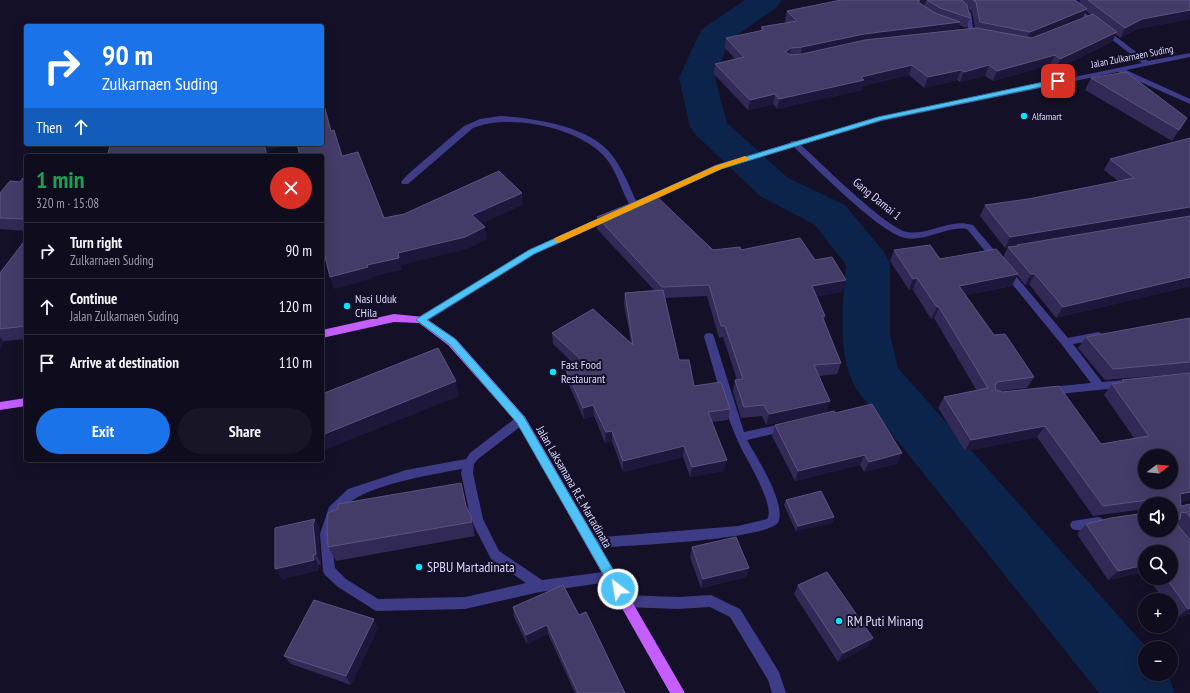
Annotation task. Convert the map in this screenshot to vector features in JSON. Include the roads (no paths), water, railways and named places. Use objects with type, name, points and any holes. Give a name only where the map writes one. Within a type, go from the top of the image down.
[{"type":"main road","points":[[324,334],[394,318],[421,320]]},
{"type":"main road","name":"Jalan Laksamana R.E. Martadinata","points":[[421,320],[452,342],[521,420],[678,693]]},
{"type":"main road","points":[[0,406],[24,402]]},
{"type":"street","points":[[955,0],[968,13],[971,34]]},
{"type":"street","points":[[1066,2],[1076,2]]},
{"type":"street","points":[[1066,2],[1146,63]]},
{"type":"street","points":[[1082,23],[1089,20]]},
{"type":"street","name":"Jalan Zulkarnaen Suding","points":[[421,320],[532,252],[718,167],[881,119],[1116,69],[1190,55]]},
{"type":"street","points":[[1116,69],[1190,102]]},
{"type":"street","points":[[405,182],[414,172],[470,125],[493,118],[519,119],[560,127],[594,142],[607,154],[628,208]]},
{"type":"street","name":"Gang Damai 1","points":[[794,144],[869,212],[895,230],[905,234],[919,236],[957,225],[970,227],[998,253],[1099,386]]},
{"type":"street","points":[[1066,342],[1105,335]]},
{"type":"street","points":[[591,543],[738,531],[770,523],[774,519],[775,511],[764,480],[740,437],[709,337]]},
{"type":"street","points":[[1039,392],[1137,383]]},
{"type":"street","points":[[521,420],[474,456],[469,463],[466,472],[477,520],[495,555],[540,586]]},
{"type":"street","points":[[740,437],[798,424]]},
{"type":"street","points":[[469,463],[406,475],[352,493],[333,511],[326,534],[329,571],[342,583],[376,605],[465,603],[540,586],[611,577]]},
{"type":"street","points":[[1076,526],[1107,521]]},
{"type":"street","points":[[625,601],[678,603],[711,602],[735,613],[774,677],[779,693]]},
{"type":"waterway","points":[[766,0],[714,36],[697,78],[709,127],[774,187],[830,215],[868,263],[866,335],[874,375],[1142,693]]},
{"type":"place","name":"Alfamart","points":[[1024,116]]},
{"type":"place","name":"Nasi Uduk CHila","points":[[347,306]]},
{"type":"place","name":"Fast Food Restaurant","points":[[553,372]]},
{"type":"place","name":"SPBU Martadinata","points":[[419,567]]},
{"type":"place","name":"RM Puti Minang","points":[[839,621]]}]
